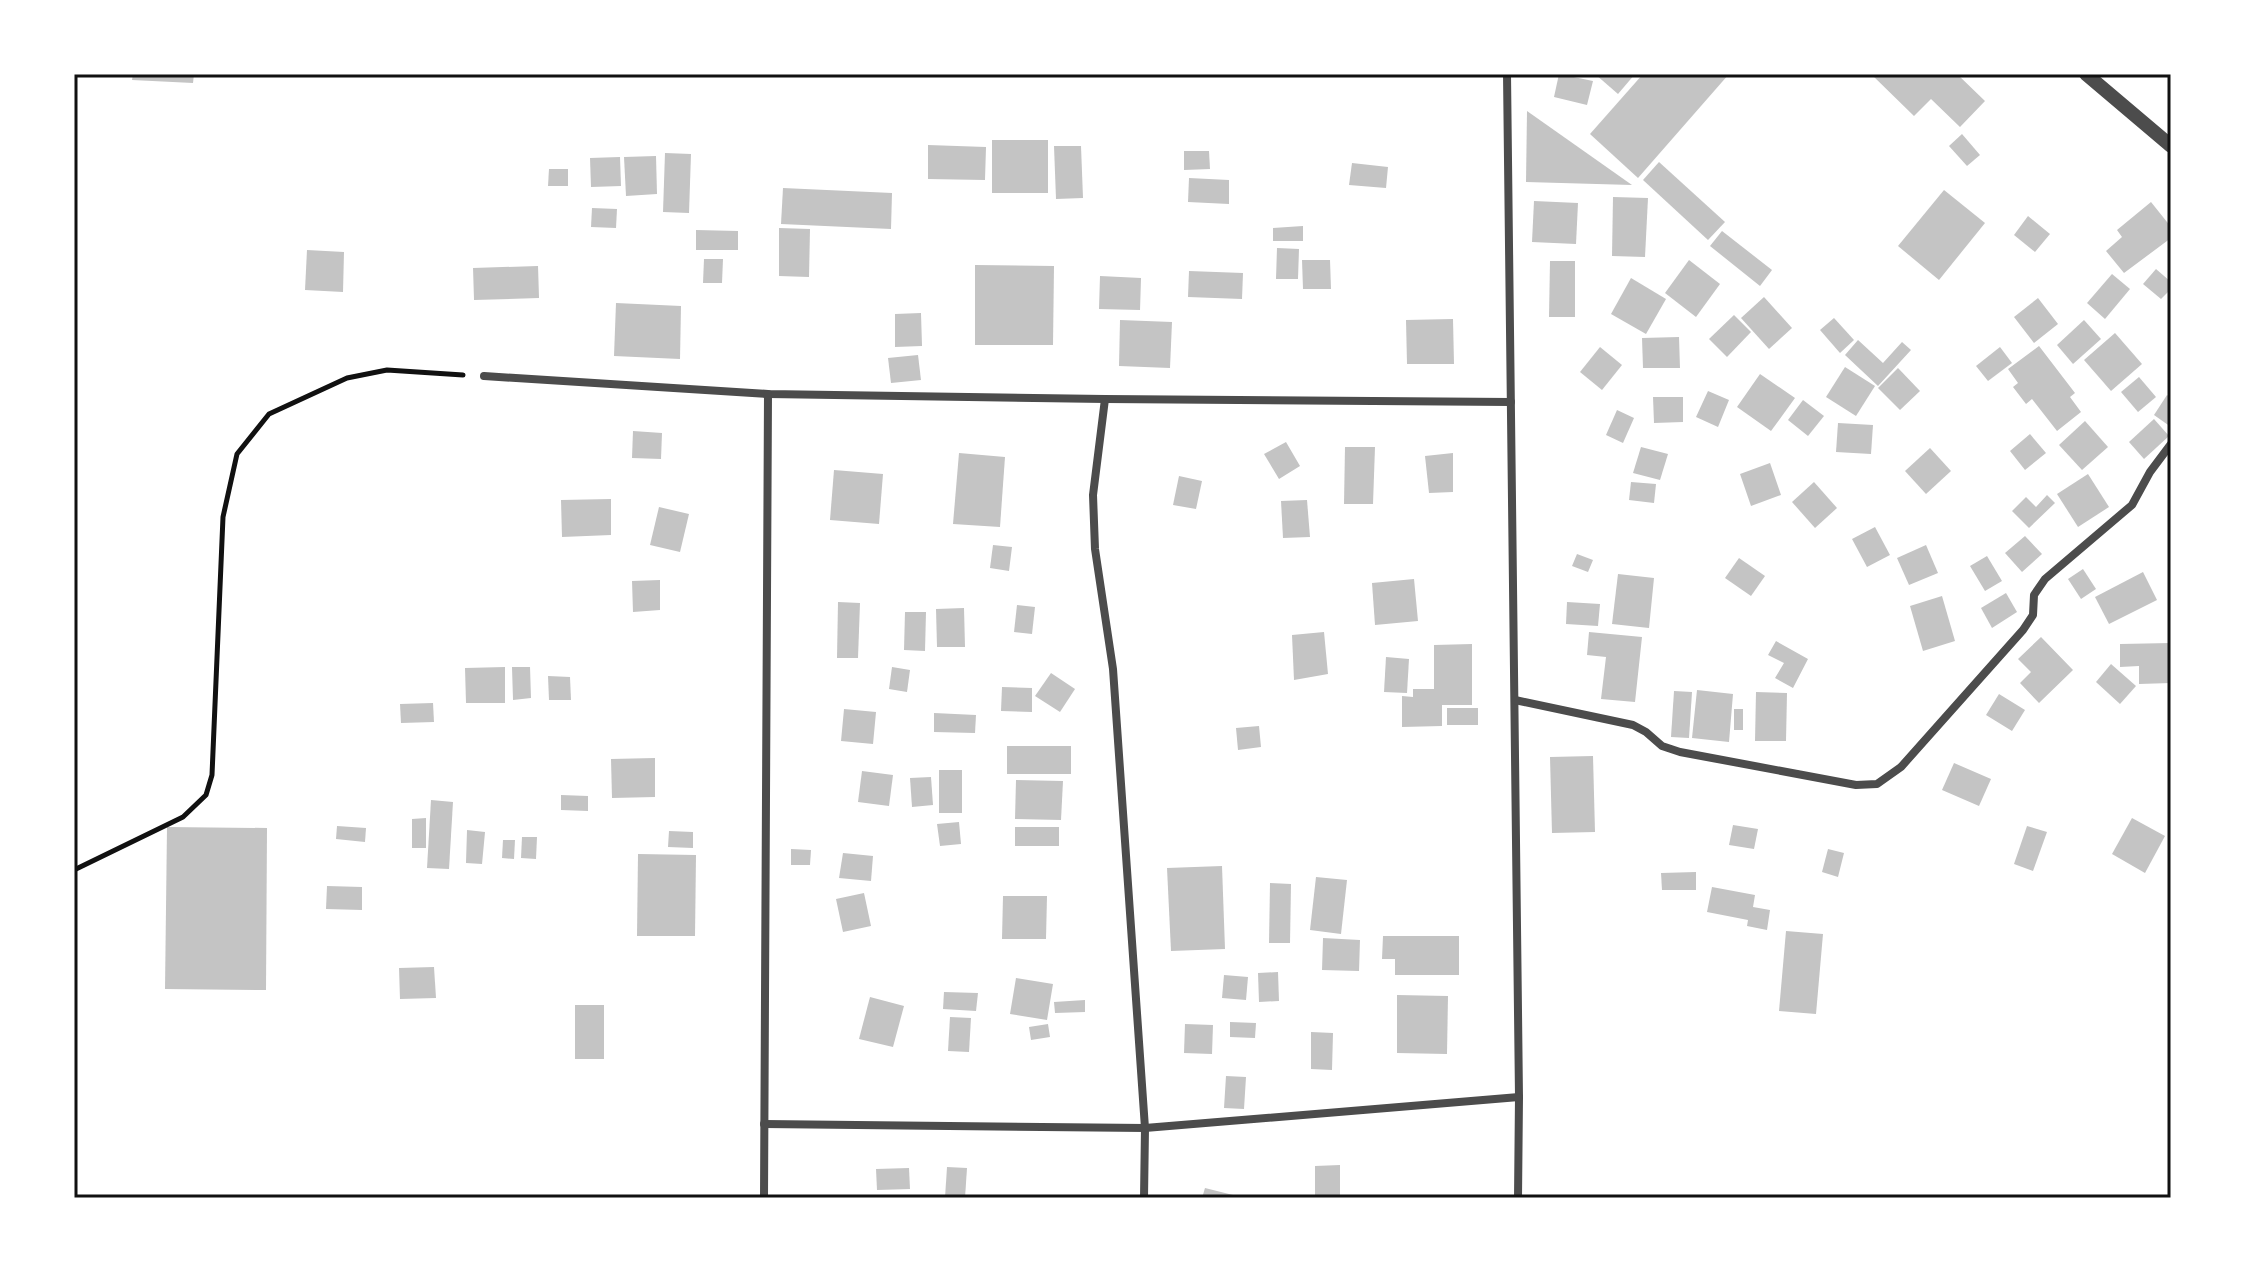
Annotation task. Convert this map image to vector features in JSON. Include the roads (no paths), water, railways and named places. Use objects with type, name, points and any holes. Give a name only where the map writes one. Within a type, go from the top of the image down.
[{"type":"street","points":[[1507,74],[1518,1198]]},
{"type":"street","points":[[2086,74],[2171,146]]},
{"type":"street","points":[[484,376],[768,394],[1511,402]]},
{"type":"street","points":[[764,1198],[768,394]]},
{"type":"street","points":[[1105,399],[1093,495],[1095,549],[1113,669],[1145,1128],[1144,1198]]},
{"type":"street","points":[[1515,700],[1633,725],[1662,746],[1680,752],[1856,785],[1877,784],[1901,767],[2023,630],[2033,615],[2034,595],[2045,579],[2132,505],[2150,472],[2171,444]]},
{"type":"street","points":[[764,1124],[1145,1128],[1519,1097]]}]
